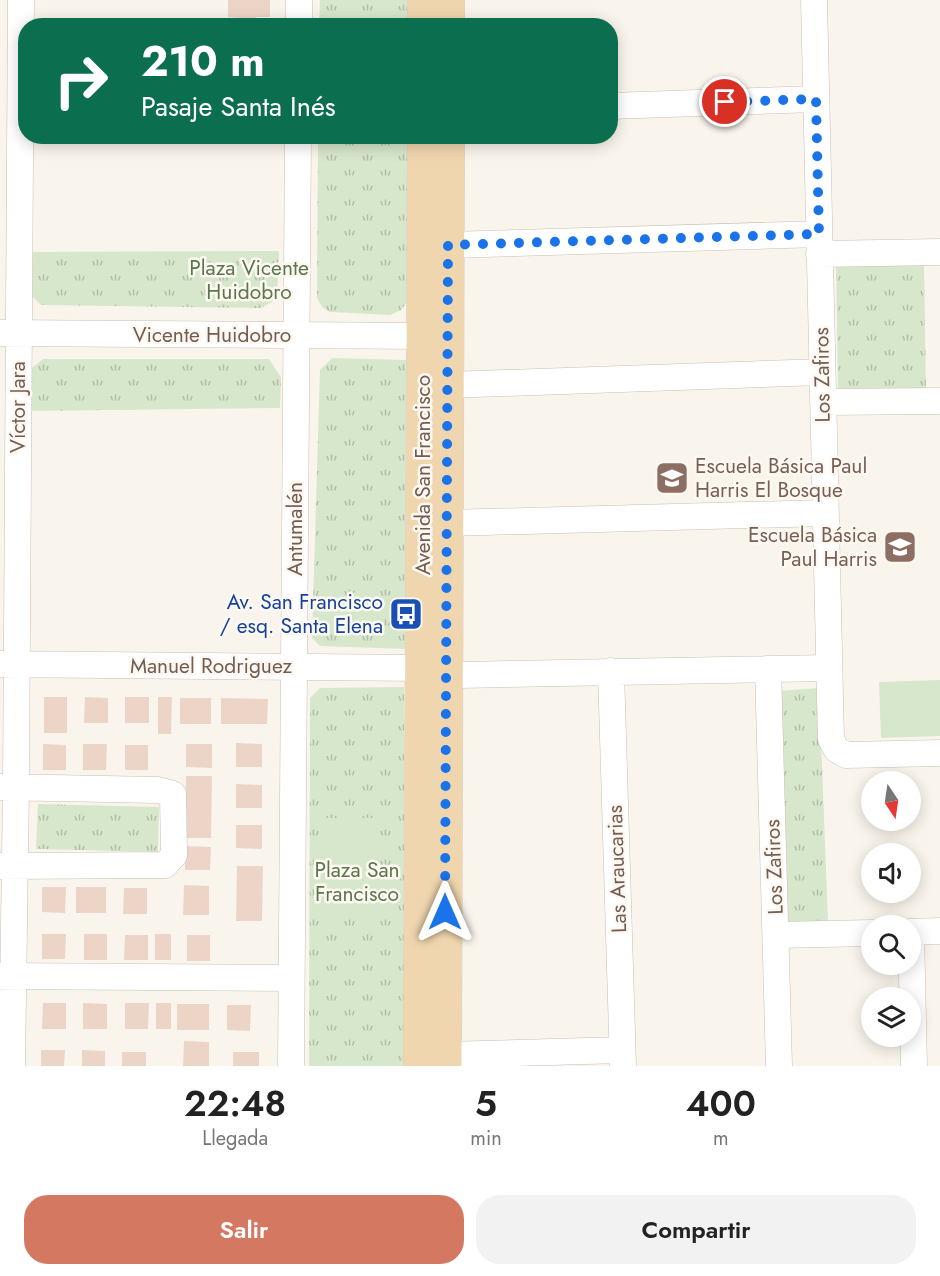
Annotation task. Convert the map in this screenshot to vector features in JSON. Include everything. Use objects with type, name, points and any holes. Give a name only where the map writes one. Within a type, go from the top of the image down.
[{"type":"main road","points":[[424,0],[424,18]]},
{"type":"main road","points":[[448,0],[448,18]]},
{"type":"main road","name":"Avenida San Francisco","points":[[424,144],[423,336],[434,671],[436,1062]]},
{"type":"main road","name":"Avenida San Francisco","points":[[434,671],[447,523],[448,144]]},
{"type":"street","name":"Víctor Jara","points":[[20,18],[21,0]]},
{"type":"street","points":[[299,0],[299,18]]},
{"type":"street","name":"Los Zafiros","points":[[814,0],[830,733],[832,744],[841,753],[852,755],[940,753]]},
{"type":"street","name":"Víctor Jara","points":[[12,1066],[6,976],[9,333],[18,83]]},
{"type":"street","points":[[618,106],[816,99]]},
{"type":"street","name":"Antumalén","points":[[291,1066],[298,144]]},
{"type":"street","points":[[448,245],[819,244],[940,252]]},
{"type":"street","name":"Vicente Huidobro","points":[[9,333],[423,336]]},
{"type":"street","points":[[448,385],[822,372]]},
{"type":"street","points":[[823,402],[940,401]]},
{"type":"street","points":[[447,523],[825,513]]},
{"type":"street","name":"Manuel Rodriguez","points":[[8,664],[294,667],[434,671],[460,675],[828,668]]},
{"type":"street","name":"Los Zafiros","points":[[768,669],[779,1066]]},
{"type":"street","name":"Las Araucarias","points":[[611,671],[622,1058]]},
{"type":"street","points":[[7,866],[165,865],[174,855],[173,795],[158,790],[8,787]]},
{"type":"street","points":[[921,932],[940,931]]},
{"type":"street","points":[[776,935],[861,933]]},
{"type":"street","points":[[912,975],[914,1066]]},
{"type":"street","points":[[6,976],[291,978]]},
{"type":"street","points":[[436,1062],[622,1058]]},
{"type":"green space","points":[[320,0],[407,0],[407,18],[319,18]]},
{"type":"green space","points":[[318,144],[407,144],[407,302],[401,310],[390,315],[330,312],[322,307],[317,298]]},
{"type":"green space","name":"Plaza Vicente Huidobro","points":[[279,251],[277,299],[261,308],[41,305],[30,294],[31,252]]},
{"type":"green space","points":[[924,263],[926,390],[838,391],[836,265]]},
{"type":"green space","points":[[332,358],[406,360],[406,649],[320,646],[312,638],[320,370]]},
{"type":"green space","name":"Plaza Vicente Huidobro","points":[[43,359],[269,359],[281,377],[280,408],[28,411],[28,371]]},
{"type":"green space","points":[[940,680],[940,736],[881,738],[879,682]]},
{"type":"green space","name":"Plaza San Francisco","points":[[404,687],[406,1066],[309,1066],[310,698],[320,688]]},
{"type":"green space","points":[[819,688],[828,921],[783,922],[777,691]]},
{"type":"green space","points":[[38,804],[159,807],[158,852],[36,849]]},
{"type":"green space","points":[[322,818],[378,818],[377,918],[321,918]]},
{"type":"building","points":[[228,0],[270,0],[270,17],[228,17]]},
{"type":"building","points":[[44,697],[67,697],[67,733],[44,733]]},
{"type":"building","points":[[85,697],[108,698],[108,723],[84,723]]},
{"type":"building","points":[[125,697],[149,697],[149,723],[125,723]]},
{"type":"building","points":[[158,697],[172,697],[171,734],[158,734]]},
{"type":"building","points":[[180,698],[211,698],[211,724],[180,724]]},
{"type":"building","points":[[221,698],[268,699],[267,724],[221,724]]},
{"type":"building","points":[[236,743],[262,744],[262,767],[236,767]]},
{"type":"building","points":[[43,744],[66,745],[66,770],[43,770]]},
{"type":"building","points":[[83,744],[107,744],[106,770],[83,770]]},
{"type":"building","points":[[186,744],[212,744],[212,768],[186,767]]},
{"type":"building","points":[[125,745],[148,745],[148,770],[125,770]]},
{"type":"building","points":[[186,776],[212,776],[211,838],[185,838]]},
{"type":"building","points":[[236,784],[262,785],[262,808],[236,808]]},
{"type":"building","points":[[236,825],[262,825],[262,849],[236,848]]},
{"type":"building","points":[[185,846],[211,847],[210,870],[185,870]]},
{"type":"building","points":[[237,866],[263,866],[262,921],[236,921]]},
{"type":"building","points":[[184,885],[209,886],[209,915],[183,915]]},
{"type":"building","points":[[42,887],[66,887],[65,913],[42,912]]},
{"type":"building","points":[[76,887],[106,887],[106,913],[76,913]]},
{"type":"building","points":[[124,888],[147,888],[147,914],[123,914]]},
{"type":"building","points":[[42,934],[66,934],[65,959],[42,959]]},
{"type":"building","points":[[84,934],[107,934],[107,960],[84,960]]},
{"type":"building","points":[[155,934],[171,934],[171,960],[155,960]]},
{"type":"building","points":[[125,935],[148,935],[148,960],[124,960]]},
{"type":"building","points":[[187,935],[210,935],[210,961],[187,961]]},
{"type":"building","points":[[43,1003],[66,1003],[66,1029],[42,1029]]},
{"type":"building","points":[[83,1003],[107,1004],[107,1029],[83,1029]]},
{"type":"building","points":[[125,1003],[149,1003],[148,1029],[125,1029]]},
{"type":"building","points":[[156,1003],[171,1003],[171,1029],[156,1029]]},
{"type":"building","points":[[177,1004],[209,1004],[209,1030],[177,1030]]},
{"type":"building","points":[[227,1005],[251,1005],[250,1031],[227,1030]]},
{"type":"building","points":[[184,1041],[209,1042],[209,1066],[183,1066]]},
{"type":"building","points":[[41,1050],[65,1050],[64,1066],[41,1066]]},
{"type":"building","points":[[82,1050],[105,1051],[105,1066],[82,1066]]},
{"type":"building","points":[[122,1052],[146,1052],[146,1066],[122,1066]]},
{"type":"building","points":[[233,1052],[259,1052],[259,1066],[233,1066]]},
{"type":"place","name":"Escuela Básica Paul Harris El Bosque","points":[[672,478]]},
{"type":"place","name":"Escuela Básica Paul Harris","points":[[900,547]]},
{"type":"place","name":"Av. San Francisco / esq. Santa Elena","points":[[406,614]]},
{"type":"route","points":[[445,912],[448,245],[819,234],[816,99],[725,102]]}]
